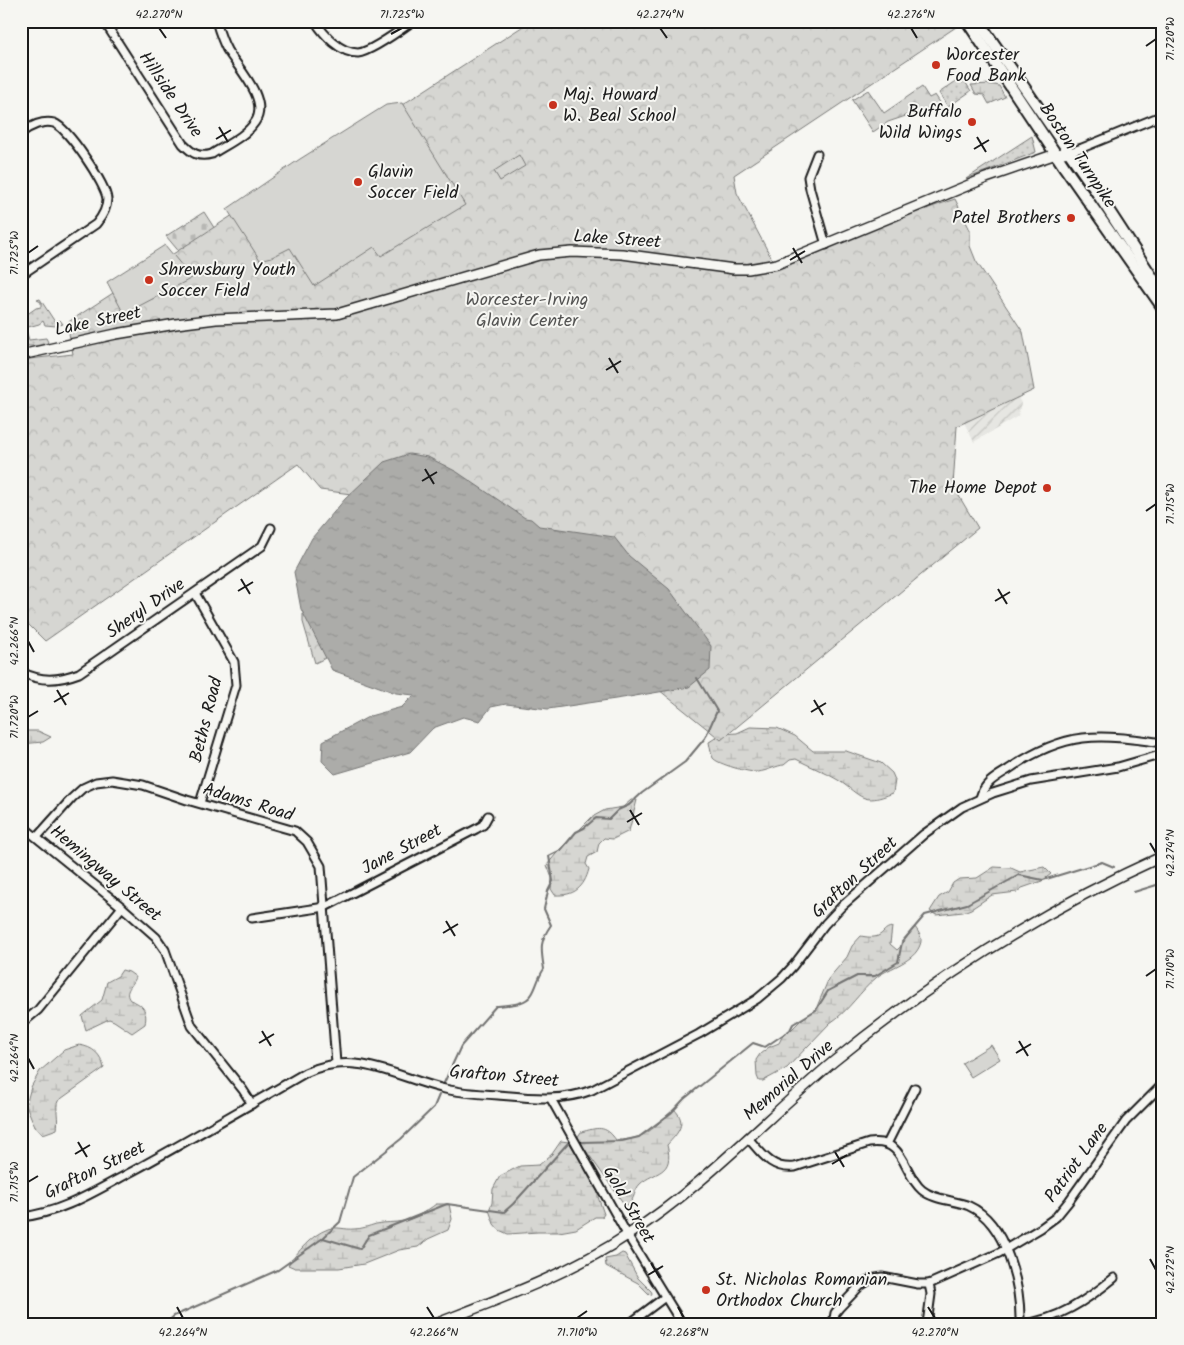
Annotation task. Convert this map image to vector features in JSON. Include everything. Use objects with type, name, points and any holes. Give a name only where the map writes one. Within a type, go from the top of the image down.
[{"type":"highway","name":"Boston Turnpike","points":[[967,21],[1056,154],[1163,308]]},
{"type":"highway","name":"Boston Turnpike","points":[[978,21],[1069,152],[1163,294]]},
{"type":"main road","name":"Lake Street","points":[[21,355],[116,334],[176,324],[216,319],[337,314],[539,255],[572,252],[622,254],[734,269],[748,269],[779,264],[986,178],[1056,154],[1069,152]]},
{"type":"main road","name":"Memorial Drive","points":[[435,1324],[548,1279],[628,1236],[680,1197],[834,1062],[892,1016],[952,974],[1069,902],[1163,856]]},
{"type":"street","name":"Hillside Drive","points":[[104,21],[183,144],[197,156],[212,154],[252,126],[257,120],[259,111],[259,102],[255,93],[226,49],[216,21]]},
{"type":"street","points":[[315,21],[321,30],[342,49],[359,53],[380,43],[413,21]]},
{"type":"street","name":"Lake Street","points":[[1069,152],[1163,115]]},
{"type":"street","points":[[21,133],[31,126],[42,123],[52,123],[62,128],[72,139],[98,178],[107,200],[105,211],[96,224],[21,275]]},
{"type":"street","points":[[817,154],[808,177],[826,245]]},
{"type":"street","name":"Sheryl Drive","points":[[21,672],[43,680],[55,680],[79,673],[262,546],[272,528]]},
{"type":"street","name":"Beths Road","points":[[195,593],[234,662],[236,684],[200,803]]},
{"type":"street","name":"Grafton Street","points":[[980,798],[982,790],[986,785],[1031,754],[1066,741],[1082,737],[1104,736],[1127,737],[1163,743]]},
{"type":"street","name":"Grafton Street","points":[[21,1217],[42,1214],[70,1204],[180,1146],[305,1073],[322,1066],[336,1063],[358,1064],[444,1089],[461,1092],[551,1099],[584,1094],[699,1034],[757,999],[782,978],[809,948],[831,918],[873,878],[934,826],[962,807],[980,798],[1031,781],[1118,767],[1163,754]]},
{"type":"street","name":"Adams Road","points":[[37,837],[83,788],[96,782],[112,780],[122,780],[142,785],[295,831],[307,842],[321,866],[336,1063]]},
{"type":"street","name":"Jane Street","points":[[252,918],[325,907],[482,825],[488,816]]},
{"type":"street","name":"Hemingway Street","points":[[21,825],[122,907],[161,943],[169,959],[192,1026],[252,1104]]},
{"type":"street","points":[[21,1024],[38,1010],[122,907]]},
{"type":"street","name":"Patriot Lane","points":[[929,1284],[1006,1249],[1056,1217],[1126,1122],[1163,1084]]},
{"type":"street","points":[[887,1144],[915,1088]]},
{"type":"street","name":"Gold Street","points":[[551,1099],[628,1236],[682,1324]]},
{"type":"street","points":[[748,1138],[771,1163],[789,1168],[869,1143],[887,1144],[900,1155],[912,1176],[923,1190],[975,1210],[991,1225],[1006,1249],[1014,1275],[1021,1324],[1038,1321],[1072,1308],[1089,1298],[1114,1278]]},
{"type":"street","points":[[833,1324],[835,1313],[860,1286],[868,1280],[882,1277],[918,1284],[929,1284],[931,1294],[927,1324]]},
{"type":"street","points":[[629,1324],[666,1297]]},
{"type":"shaded area","points":[[1004,371],[1021,403],[1018,416],[974,442],[954,403]]},
{"type":"green space","name":"Worcester-Irving Glavin Center","points":[[531,21],[965,21],[734,175],[737,193],[773,261],[955,199],[970,230],[970,246],[976,261],[1023,332],[1034,390],[957,426],[953,486],[978,528],[721,740],[509,569],[315,663],[303,622],[303,593],[375,497],[320,490],[298,464],[45,641],[21,617],[21,360],[73,354],[67,323]]},
{"type":"green space","points":[[962,77],[971,91],[948,107],[939,93]]},
{"type":"green space","points":[[991,84],[999,86],[1005,97],[989,104],[984,95],[976,94],[971,85]]},
{"type":"green space","points":[[922,87],[929,98],[935,95],[941,104],[888,122],[873,132],[852,100],[868,90],[884,113]]},
{"type":"green space","name":"Glavin Soccer Field","points":[[402,103],[465,205],[381,256],[374,247],[314,286],[290,248],[272,257],[260,260],[227,209],[300,159],[386,105]]},
{"type":"green space","points":[[1032,136],[1036,152],[966,179]]},
{"type":"green space","points":[[519,155],[525,166],[500,181],[494,171]]},
{"type":"green space","points":[[204,212],[234,259],[201,278],[166,236]]},
{"type":"green space","name":"Shrewsbury Youth Soccer Field","points":[[165,245],[192,278],[124,314],[107,282]]},
{"type":"green space","points":[[40,299],[55,322],[60,320],[63,324],[56,326],[45,325],[43,321],[21,329],[21,313],[26,315],[41,307],[41,302],[37,300]]},
{"type":"green space","points":[[26,330],[29,340],[46,338],[48,342],[33,346],[24,344],[21,342],[21,331]]},
{"type":"green space","points":[[750,727],[777,728],[795,736],[813,751],[846,751],[881,763],[892,773],[895,780],[893,793],[875,799],[868,799],[858,795],[833,777],[796,759],[790,760],[784,765],[758,772],[734,768],[713,758],[709,742],[722,734],[737,733]]},
{"type":"green space","points":[[21,731],[38,731],[51,737],[43,742],[21,744]]},
{"type":"green space","points":[[631,800],[637,800],[629,831],[613,839],[604,838],[599,843],[597,852],[588,857],[586,864],[589,869],[581,886],[568,894],[555,895],[551,889],[552,878],[547,865],[592,817],[605,810],[623,807]]},
{"type":"green space","points":[[994,867],[1011,868],[1020,872],[1044,867],[1051,874],[1042,881],[1022,888],[1017,892],[992,895],[963,912],[936,915],[930,911],[939,897],[948,892],[953,883],[959,879],[977,878]]},
{"type":"green space","points":[[892,927],[890,944],[897,950],[915,927],[921,940],[913,956],[877,977],[787,1068],[763,1081],[759,1081],[756,1060],[760,1054],[769,1047],[779,1043],[784,1033],[791,1030],[816,1009],[829,978],[847,957],[852,946],[861,936],[876,937],[887,928]]},
{"type":"green space","points":[[122,970],[136,977],[129,988],[128,997],[130,1000],[138,1003],[145,1011],[145,1024],[132,1033],[109,1019],[86,1030],[82,1016],[102,1000],[107,982],[118,976]]},
{"type":"green space","points":[[79,1045],[88,1047],[96,1052],[104,1068],[58,1101],[57,1129],[43,1134],[35,1127],[26,1105],[31,1087],[40,1071],[64,1050]]},
{"type":"green space","points":[[991,1045],[1000,1059],[971,1077],[962,1063]]},
{"type":"green space","points":[[674,1109],[681,1123],[678,1132],[667,1145],[669,1155],[666,1167],[640,1184],[630,1203],[628,1205],[624,1204],[577,1138],[581,1132],[600,1128],[608,1131],[616,1140],[635,1138],[648,1132]]},
{"type":"green space","points":[[561,1141],[569,1142],[598,1188],[598,1197],[604,1214],[602,1217],[595,1217],[576,1229],[559,1232],[508,1234],[499,1230],[494,1224],[489,1210],[492,1203],[493,1189],[500,1176],[520,1166],[539,1165],[552,1154]]},
{"type":"green space","points":[[436,1204],[449,1204],[452,1219],[448,1230],[428,1239],[418,1247],[399,1250],[364,1264],[339,1268],[295,1268],[288,1265],[316,1235],[328,1229],[357,1229],[379,1223],[403,1221],[416,1216]]},
{"type":"green space","points":[[622,1253],[625,1254],[638,1278],[651,1291],[651,1296],[638,1283],[606,1266],[605,1259],[616,1257]]},
{"type":"water","points":[[409,454],[428,457],[457,472],[539,526],[614,537],[629,556],[669,589],[711,646],[710,670],[689,687],[548,709],[506,704],[491,707],[480,721],[463,717],[433,728],[410,752],[335,774],[322,761],[323,741],[370,716],[402,707],[414,695],[396,693],[332,670],[301,609],[294,572],[312,538],[345,499],[384,462]]},
{"type":"waterway","points":[[444,1083],[461,1046],[496,1006],[516,1004],[529,998],[534,991],[544,969],[542,946],[544,936],[551,925],[544,909],[548,891],[553,881],[549,856],[561,850],[576,832],[596,818],[609,819],[618,810],[629,805],[642,793],[685,762],[705,738],[717,711],[697,678]]},
{"type":"waterway","points":[[582,1142],[622,1141],[639,1137],[671,1113],[684,1099],[753,1043],[765,1047],[790,1030],[793,1024],[816,1010],[828,991],[857,976],[875,976],[898,962],[902,942],[925,915],[967,904],[1019,875],[1043,880],[1102,862],[1114,867]]},
{"type":"waterway","points":[[1134,892],[1163,883]]},
{"type":"waterway","points":[[323,1238],[340,1222],[353,1177],[401,1139],[434,1107],[439,1095]]},
{"type":"waterway","points":[[165,1324],[174,1316],[278,1270],[323,1238],[360,1249],[369,1235],[447,1204],[504,1212],[568,1143]]},
{"type":"place","name":"Worcester Food Bank","points":[[936,65]]},
{"type":"place","name":"Maj. Howard W. Beal School","points":[[553,105]]},
{"type":"place","name":"Buffalo Wild Wings","points":[[972,122]]},
{"type":"place","name":"Glavin Soccer Field","points":[[358,182]]},
{"type":"place","name":"Patel Brothers","points":[[1071,218]]},
{"type":"place","name":"Shrewsbury Youth Soccer Field","points":[[149,280]]},
{"type":"place","name":"The Home Depot","points":[[1047,488]]},
{"type":"place","name":"St. Nicholas Romanian Orthodox Church","points":[[706,1290]]}]
